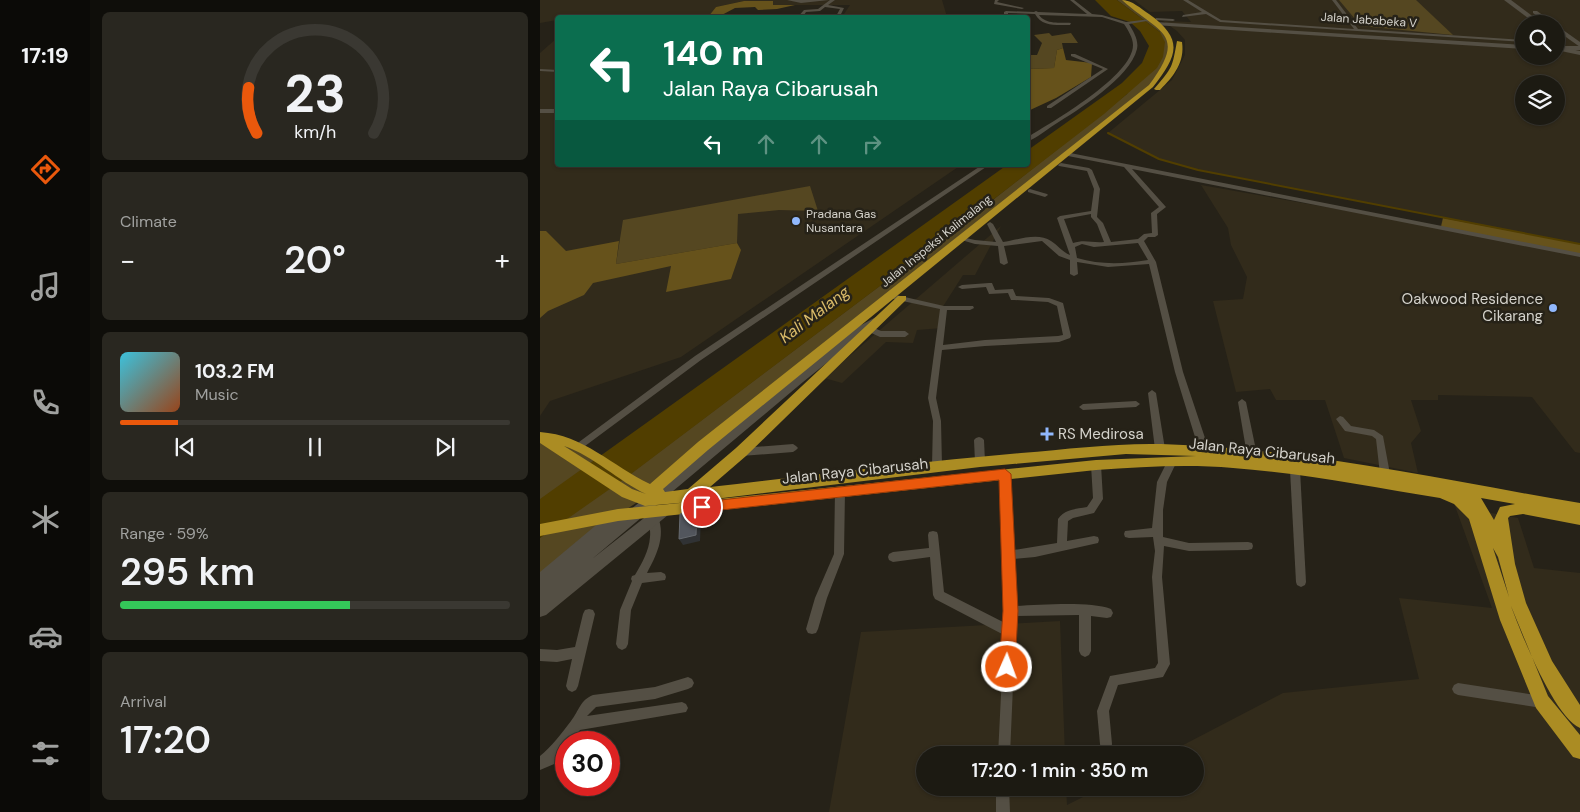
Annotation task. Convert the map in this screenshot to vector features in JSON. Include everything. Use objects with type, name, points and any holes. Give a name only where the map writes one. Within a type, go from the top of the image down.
[{"type":"main road","points":[[1124,0],[1162,24]]},
{"type":"main road","points":[[1130,0],[1162,24]]},
{"type":"main road","points":[[1507,0],[1528,15]]},
{"type":"main road","points":[[1519,0],[1540,15]]},
{"type":"main road","name":"Jalan Inspeksi Kalimalang","points":[[896,297],[970,242],[1006,206],[1158,83],[1178,61],[1179,41],[1162,24]]},
{"type":"main road","points":[[1565,34],[1579,46]]},
{"type":"main road","points":[[1565,41],[1579,46]]},
{"type":"main road","points":[[1565,46],[1579,46]]},
{"type":"main road","name":"Jalan Inspeksi Kalimalang","points":[[639,490],[703,446],[876,315],[961,239],[1030,190],[1036,181],[1061,166],[1069,154]]},
{"type":"main road","points":[[540,593],[876,315]]},
{"type":"main road","name":"Jalan Inspeksi Kalimalang","points":[[683,497],[741,452],[870,329],[876,315]]},
{"type":"main road","name":"Jalan Raya Cibarusah","points":[[541,437],[561,438],[592,455],[639,490],[645,500],[937,466],[1126,449],[1160,449],[1204,450],[1252,455],[1385,474],[1580,509]]},
{"type":"main road","name":"Jalan Raya Cibarusah","points":[[541,437],[578,462],[639,490],[683,497]]},
{"type":"main road","name":"Jalan Raya Cibarusah","points":[[540,530],[618,515],[658,516],[840,491],[1096,465],[1172,461],[1204,461],[1295,470],[1441,493],[1476,507]]},
{"type":"main road","points":[[1453,486],[1469,494],[1508,565],[1540,655],[1561,696],[1580,720]]},
{"type":"main road","points":[[1476,507],[1488,499],[1512,497]]},
{"type":"main road","points":[[1476,507],[1481,532],[1508,620],[1542,702],[1580,750]]},
{"type":"main road","points":[[1508,565],[1501,518],[1505,512],[1510,509],[1523,508],[1580,519]]},
{"type":"main road","points":[[540,581],[618,515]]},
{"type":"main road","points":[[540,610],[658,516]]},
{"type":"street","points":[[789,0],[801,2],[827,0]]},
{"type":"street","points":[[802,15],[805,11],[819,10],[833,0]]},
{"type":"street","points":[[997,0],[997,3],[1029,11],[1090,16],[1115,21],[1119,26],[1144,21],[1217,28],[1515,46]]},
{"type":"street","points":[[1072,0],[1090,16]]},
{"type":"street","points":[[1185,0],[1205,13]]},
{"type":"street","points":[[1334,0],[1357,30]]},
{"type":"street","points":[[825,6],[842,8],[838,15]]},
{"type":"street","points":[[1037,12],[1043,7]]},
{"type":"street","points":[[1006,15],[1006,12],[1029,11]]},
{"type":"street","points":[[1037,12],[1038,18],[1044,22],[1069,22],[1066,16],[1068,14]]},
{"type":"street","points":[[1183,16],[1205,13]]},
{"type":"street","name":"Jalan Jababeka V","points":[[1205,13],[1214,19],[1515,40]]},
{"type":"street","points":[[1030,138],[1065,116],[1124,71],[1131,62],[1136,48],[1127,24]]},
{"type":"street","points":[[1073,55],[1106,69],[1124,71]]},
{"type":"street","points":[[1049,107],[1106,69]]},
{"type":"street","points":[[540,70],[555,71]]},
{"type":"street","points":[[540,111],[555,111]]},
{"type":"street","points":[[1069,154],[1580,255]]},
{"type":"street","points":[[1061,166],[1091,171],[1097,189],[1094,217],[1100,223],[1108,243]]},
{"type":"street","points":[[1072,246],[1082,242],[1094,245],[1140,242],[1145,236],[1155,235],[1154,213],[1163,208],[1126,166]]},
{"type":"street","points":[[578,447],[698,358],[983,167]]},
{"type":"street","points":[[1030,190],[1045,195]]},
{"type":"street","points":[[1074,274],[1072,246],[1060,218],[1094,212]]},
{"type":"street","points":[[990,224],[1001,245],[1004,264]]},
{"type":"street","points":[[961,239],[970,242],[1001,245],[1042,240],[1050,243],[1062,255],[1074,260],[1118,266],[1152,262]]},
{"type":"street","points":[[1140,242],[1152,262],[1179,372],[1204,450]]},
{"type":"street","points":[[939,348],[985,343],[1059,339],[1067,336],[1062,307],[1056,302],[1012,297],[1010,291],[992,292],[989,285],[962,287]]},
{"type":"street","points":[[896,297],[944,308],[970,308]]},
{"type":"street","points":[[937,466],[937,421],[932,398],[944,308]]},
{"type":"street","points":[[870,329],[880,334],[905,334]]},
{"type":"street","points":[[1152,393],[1160,449]]},
{"type":"street","points":[[1242,402],[1252,455]]},
{"type":"street","points":[[1083,407],[1136,404]]},
{"type":"street","points":[[1340,419],[1348,429],[1378,434],[1385,474]]},
{"type":"street","points":[[979,440],[980,462]]},
{"type":"street","points":[[741,452],[794,448]]},
{"type":"street","points":[[1106,744],[1103,711],[1114,680],[1159,672],[1164,664],[1157,576],[1158,537],[1162,482],[1172,461]]},
{"type":"street","points":[[1062,546],[1063,519],[1070,514],[1090,510],[1098,499],[1096,465]]},
{"type":"street","points":[[1295,470],[1301,582]]},
{"type":"street","points":[[1004,746],[1008,631],[1011,611],[1007,555],[1005,474]]},
{"type":"street","points":[[812,629],[821,598],[839,554],[840,491]]},
{"type":"street","points":[[622,644],[623,622],[636,579],[657,538],[658,516]]},
{"type":"street","points":[[1129,534],[1158,537],[1190,547],[1248,546]]},
{"type":"street","points":[[933,535],[939,595],[1008,631]]},
{"type":"street","points":[[1007,555],[1094,540]]},
{"type":"street","points":[[893,557],[934,552]]},
{"type":"street","points":[[636,579],[661,577]]},
{"type":"street","points":[[1011,611],[1085,610],[1107,613]]},
{"type":"street","points":[[1085,610],[1085,651]]},
{"type":"street","points":[[572,686],[589,614]]},
{"type":"street","points":[[540,655],[557,656],[580,652]]},
{"type":"street","points":[[544,761],[577,724],[584,709],[593,701],[655,692],[688,683]]},
{"type":"street","points":[[1458,689],[1542,702]]},
{"type":"street","points":[[577,724],[682,708]]},
{"type":"street","points":[[1003,796],[1003,812]]},
{"type":"shaded area","points":[[540,0],[942,0],[946,15],[843,15],[850,5],[773,5],[772,1],[744,1],[716,7],[710,15],[555,15],[555,20],[540,23]]},
{"type":"shaded area","points":[[1117,0],[1125,0],[1161,27],[1172,49],[1151,86],[642,499],[618,515],[540,581],[540,538],[553,528],[540,531],[540,437],[555,437],[626,477],[970,218],[1127,94],[1160,32]]},
{"type":"shaded area","points":[[1134,0],[1580,0],[1580,453],[1575,452],[1532,397],[1438,395],[1438,400],[1411,400],[1421,431],[1411,443],[1418,473],[1344,458],[1325,400],[1276,400],[1270,389],[1236,392],[1213,301],[1243,299],[1247,277],[1231,245],[1228,228],[1201,185],[1440,227],[1443,218],[1198,170],[1159,159],[1108,133],[1172,80],[1185,55],[1185,40],[1177,31],[1163,21],[1191,22],[1182,11],[1150,12]]},
{"type":"shaded area","points":[[1339,0],[1416,0],[1453,35],[1361,26]]},
{"type":"shaded area","points":[[744,1],[773,1],[773,5],[795,5],[777,9],[758,10],[755,7],[735,8],[722,15],[710,15],[716,7]]},
{"type":"shaded area","points":[[1049,33],[1052,36],[1071,33],[1078,43],[1062,43],[1063,48],[1057,50],[1054,68],[1030,69],[1030,55],[1037,55],[1042,43],[1034,35]]},
{"type":"shaded area","points":[[555,40],[555,167],[958,167],[681,357],[550,401],[540,416],[540,53]]},
{"type":"shaded area","points":[[1063,48],[1066,60],[1092,63],[1091,77],[1056,98],[1030,110],[1030,69],[1054,68],[1057,50]]},
{"type":"shaded area","points":[[810,186],[818,211],[779,210],[738,214],[737,243],[616,264],[623,220]]},
{"type":"shaded area","points":[[1443,218],[1580,244],[1580,255],[1441,227]]},
{"type":"shaded area","points":[[1001,226],[975,275],[963,275],[942,308],[942,328],[917,330],[913,343],[886,342],[842,383],[824,378]]},
{"type":"shaded area","points":[[540,231],[546,231],[566,251],[619,241],[616,264],[737,243],[741,250],[731,279],[666,292],[671,266],[593,283],[584,295],[548,311],[540,318]]},
{"type":"shaded area","points":[[1455,506],[1518,518],[1534,568],[1580,573],[1580,812],[829,812],[861,632],[1060,621],[1065,746],[916,746],[916,796],[1066,796],[1067,805],[1085,796],[1204,796],[1204,746],[1181,746],[1283,693],[1419,679],[1399,598],[1492,608]]},
{"type":"water","name":"Kali Malang","points":[[1095,0],[1117,0],[1160,32],[1165,42],[1163,57],[1157,68],[1104,114],[941,240],[627,477],[540,538],[540,499],[1004,167],[1030,167],[1030,149],[1122,83],[1142,63],[1149,46],[1140,31],[1130,22],[1111,16]]},
{"type":"building","points":[[697,510],[696,535],[679,539],[680,514]]},
{"type":"waterway","points":[[1108,133],[1159,159],[1198,170],[1580,244]]},
{"type":"place","name":"Pradana Gas Nusantara","points":[[796,221]]},
{"type":"place","name":"Oakwood Residence Cikarang","points":[[1553,308]]},
{"type":"place","name":"RS Medirosa","points":[[1047,434]]},
{"type":"route","points":[[702,507],[1005,474],[1007,555],[1011,611],[1008,631],[1007,667]]}]
